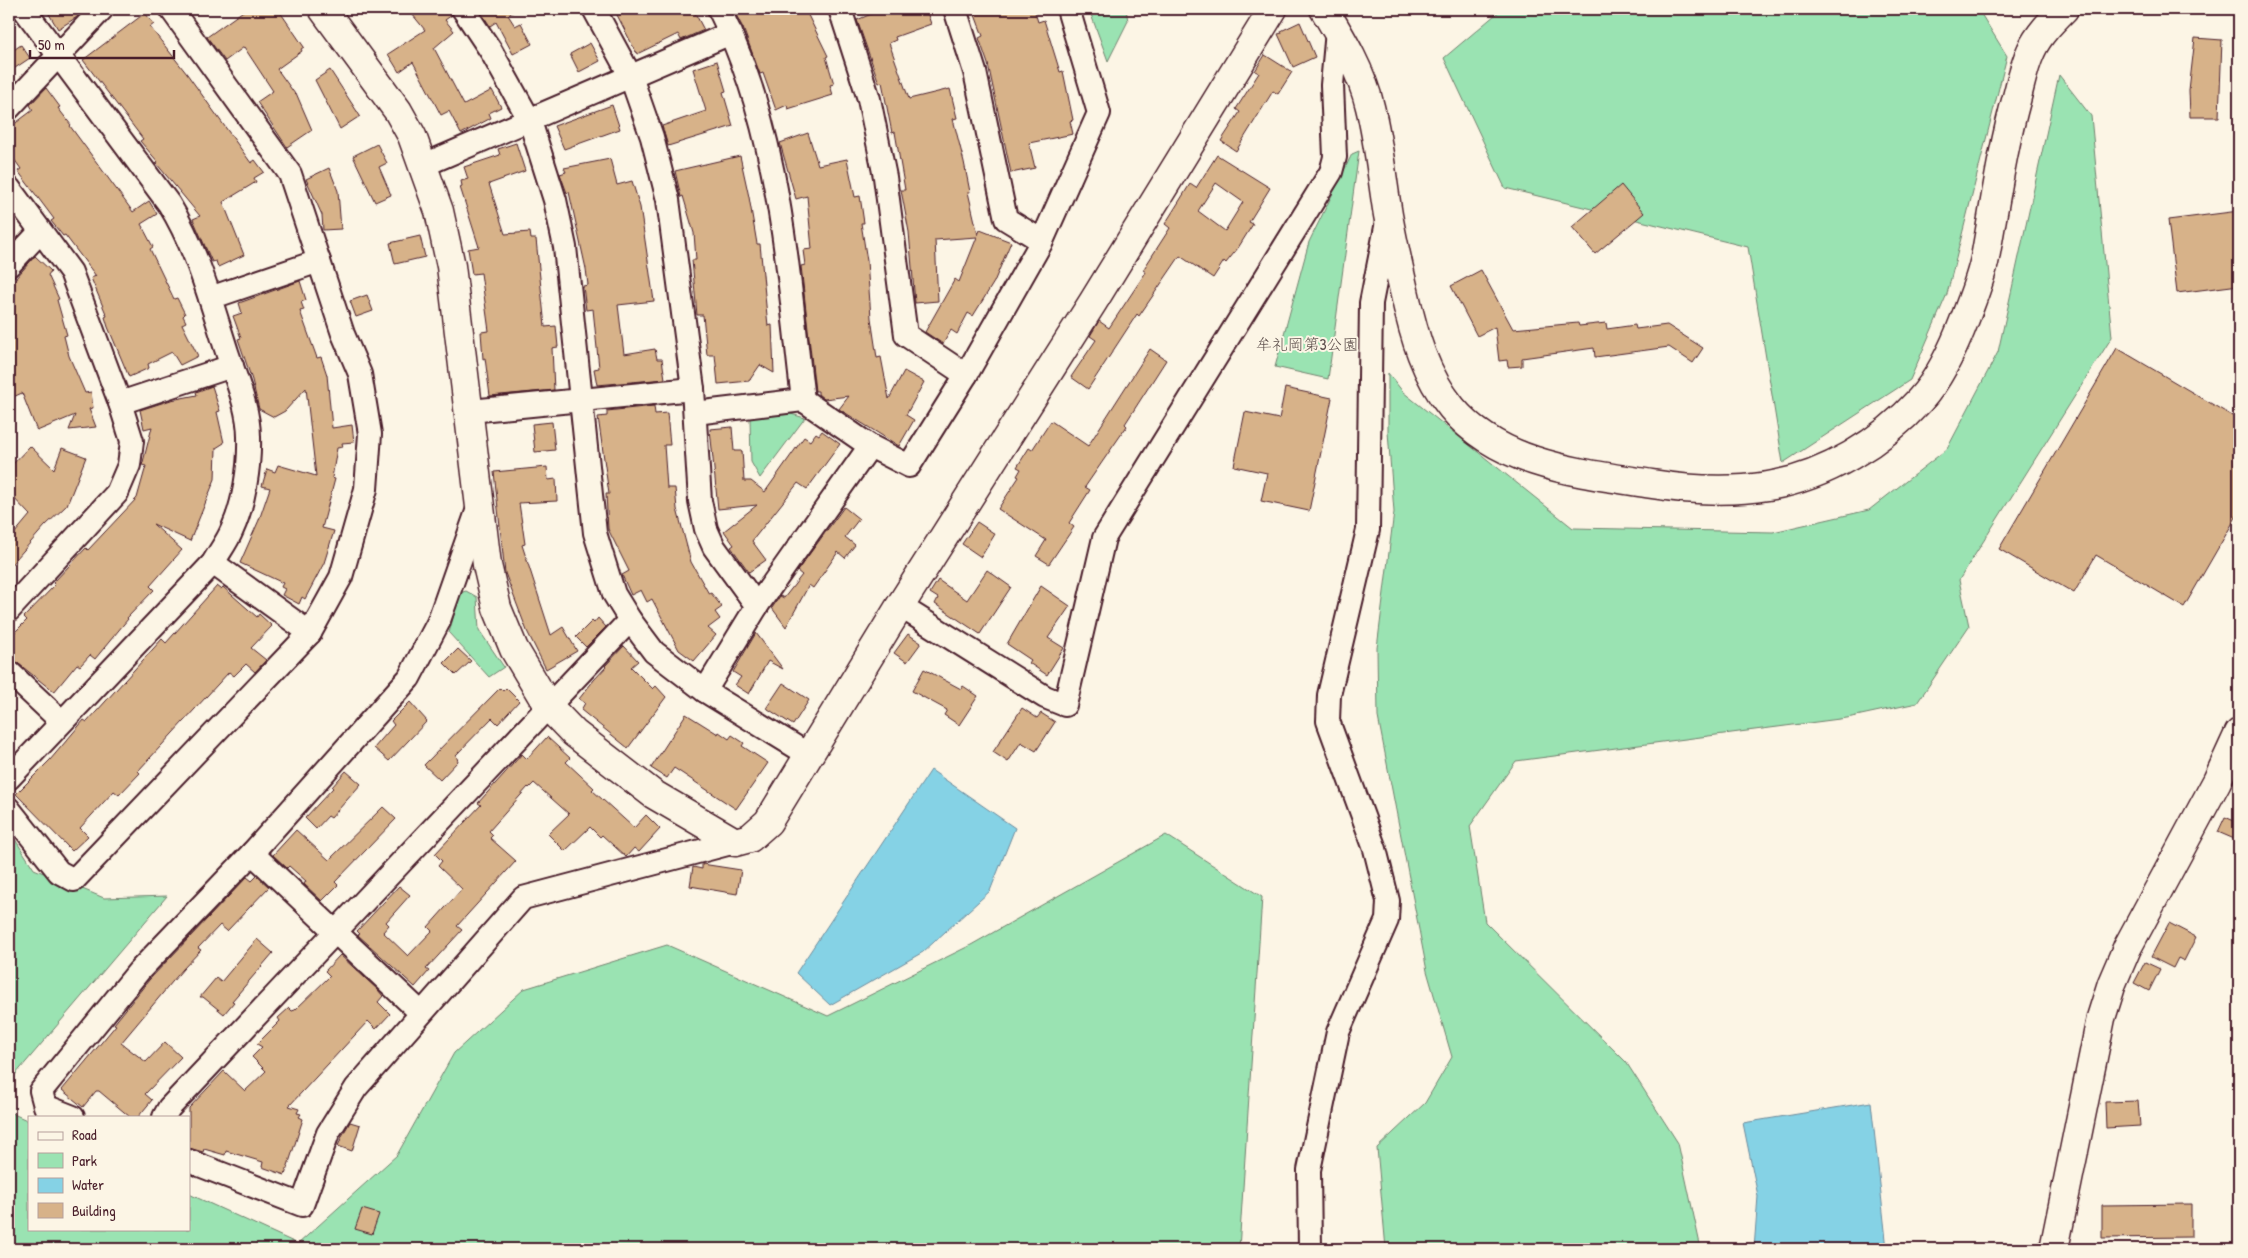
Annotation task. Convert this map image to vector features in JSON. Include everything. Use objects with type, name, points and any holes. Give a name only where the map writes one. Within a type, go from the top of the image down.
[{"type":"street","points":[[9,778],[61,721],[213,563],[232,530],[248,474],[250,436],[242,399],[210,298],[182,226],[169,204],[24,9]]},
{"type":"street","points":[[9,108],[102,9]]},
{"type":"street","points":[[9,809],[59,872],[74,880],[310,633],[341,577],[366,489],[370,434],[360,374],[343,334],[290,174],[171,9]]},
{"type":"street","points":[[323,9],[398,111],[412,136],[424,165],[439,211],[451,266],[470,411],[487,565],[497,608],[514,649],[548,706],[574,733],[653,794],[735,842]]},
{"type":"street","points":[[463,9],[491,51],[530,121],[555,200],[565,248],[595,533],[614,594],[630,620],[654,652],[705,691],[809,755]]},
{"type":"street","points":[[594,9],[631,77],[652,137],[668,200],[693,389],[700,501],[706,529],[714,547],[757,606]]},
{"type":"street","points":[[719,9],[731,32],[764,128],[779,200],[803,400]]},
{"type":"street","points":[[840,9],[869,99],[886,177],[906,335],[966,375]]},
{"type":"street","points":[[955,9],[975,72],[1006,219],[1042,241]]},
{"type":"street","points":[[695,414],[803,400],[870,446],[909,466],[966,375],[1042,241],[1099,113],[1068,9]]},
{"type":"street","points":[[190,1162],[302,1205],[328,1133],[356,1088],[523,898],[750,838],[768,822],[900,606],[1093,302],[1273,9]]},
{"type":"street","points":[[1330,20],[1358,72],[1370,104],[1382,164],[1388,215],[1415,340],[1428,369],[1452,407],[1477,432],[1507,450],[1554,467],[1687,487],[1738,488],[1769,486],[1806,475],[1839,462],[1875,440],[1893,426],[1921,399],[1936,378],[1957,338],[1984,262],[2006,136],[2023,73],[2032,49],[2055,13]]},
{"type":"street","points":[[900,606],[1045,696],[1065,705],[1104,538],[1331,172],[1334,157],[1330,20]]},
{"type":"street","points":[[424,165],[530,121],[731,32]]},
{"type":"street","points":[[9,188],[71,272],[120,403],[132,441],[129,466],[117,494],[9,610]]},
{"type":"street","points":[[1310,1249],[1309,1170],[1338,1032],[1386,920],[1388,901],[1375,849],[1328,721],[1329,695],[1368,530],[1371,303],[1388,215]]},
{"type":"street","points":[[9,265],[40,232]]},
{"type":"street","points":[[210,298],[319,261]]},
{"type":"street","points":[[120,403],[232,366]]},
{"type":"street","points":[[470,411],[693,389]]},
{"type":"street","points":[[705,691],[757,606],[870,446]]},
{"type":"street","points":[[70,1116],[45,1106],[40,1091],[139,971],[252,853],[409,678],[438,623],[479,506]]},
{"type":"street","points":[[213,563],[310,633]]},
{"type":"street","points":[[165,1116],[170,1108],[630,620]]},
{"type":"street","points":[[9,672],[61,721]]},
{"type":"street","points":[[2054,1249],[2101,1018],[2112,983],[2128,948],[2213,790],[2239,733]]},
{"type":"street","points":[[252,853],[421,1013]]},
{"type":"green space","points":[[1089,9],[1126,9],[1128,21],[1108,61]]},
{"type":"green space","points":[[1502,9],[1978,9],[2007,56],[1947,294],[1910,380],[1783,463],[1748,247],[1505,188],[1444,58]]},
{"type":"green space","points":[[2059,75],[2091,116],[2112,337],[1959,580],[1969,626],[1917,703],[1847,718],[1516,761],[1470,826],[1485,922],[1626,1062],[1678,1143],[1701,1249],[1386,1249],[1377,1148],[1425,1103],[1452,1057],[1427,971],[1378,717],[1377,648],[1394,512],[1388,432],[1388,373],[1403,392],[1573,528],[1773,532],[1869,510],[1947,449],[1998,352]]},
{"type":"green space","name":"牟礼岡第3公園","points":[[1359,151],[1328,379],[1275,367],[1309,242],[1352,154]]},
{"type":"green space","points":[[791,414],[805,418],[760,478],[751,462],[750,418]]},
{"type":"green space","points":[[466,591],[477,597],[479,630],[504,667],[489,677],[449,633],[460,593]]},
{"type":"green space","points":[[9,830],[34,869],[104,898],[167,896],[9,1082]]},
{"type":"green space","points":[[1166,835],[1262,897],[1239,1249],[9,1249],[9,1112],[28,1121],[28,1230],[190,1230],[190,1194],[298,1244],[397,1155],[454,1053],[524,989],[667,945],[828,1016],[971,945]]},
{"type":"water","points":[[931,770],[1015,828],[990,891],[923,952],[830,1005],[796,973]]},
{"type":"water","points":[[1871,1102],[1887,1249],[1754,1249],[1758,1196],[1743,1123]]},
{"type":"building","points":[[46,9],[84,9],[77,17],[58,29]]},
{"type":"building","points":[[246,9],[278,9],[304,47],[301,49],[302,51],[277,69],[296,93],[312,130],[287,147],[257,102],[273,91],[244,47],[225,61],[207,37]]},
{"type":"building","points":[[408,9],[450,9],[452,15],[445,20],[454,31],[434,48],[464,105],[492,90],[501,107],[489,113],[491,118],[461,134],[449,111],[441,115],[413,62],[399,72],[388,54],[425,30]]},
{"type":"building","points":[[479,9],[517,9],[508,15],[515,26],[521,23],[532,44],[513,54],[496,22],[490,26]]},
{"type":"building","points":[[614,9],[693,9],[704,30],[681,40],[678,34],[637,54]]},
{"type":"building","points":[[733,9],[805,9],[828,56],[826,57],[834,84],[830,85],[833,95],[788,109],[787,105],[776,110],[763,73],[760,74],[743,28]]},
{"type":"building","points":[[883,9],[926,9],[931,24],[895,37],[896,40],[889,43],[909,99],[950,89],[957,118],[953,119],[964,162],[970,192],[968,192],[978,235],[980,230],[1011,242],[994,282],[973,316],[968,313],[957,334],[951,330],[943,344],[925,332],[955,279],[959,282],[977,237],[935,240],[938,301],[915,303],[909,232],[901,190],[905,190],[895,132],[892,133],[882,82],[879,83],[857,20]]},
{"type":"building","points":[[976,9],[1034,9],[1038,22],[1044,20],[1060,72],[1063,71],[1073,120],[1070,121],[1073,134],[1029,143],[1035,168],[1011,173],[988,64],[979,38],[983,36],[975,15],[977,14]]},
{"type":"building","points":[[145,13],[154,24],[150,27],[187,74],[251,163],[255,160],[264,172],[254,178],[256,182],[223,202],[244,255],[218,267],[216,261],[212,262],[193,219],[200,216],[156,163],[158,162],[140,141],[143,139],[83,60]]},
{"type":"building","points":[[1300,22],[1315,57],[1293,67],[1278,34]]},
{"type":"building","points":[[2195,38],[2222,40],[2219,117],[2190,117],[2189,90]]},
{"type":"building","points":[[590,43],[600,61],[579,72],[570,54]]},
{"type":"building","points":[[21,45],[30,58],[9,72],[9,53]]},
{"type":"building","points":[[1265,55],[1292,72],[1278,94],[1273,91],[1236,151],[1221,141],[1240,112],[1236,109],[1259,73],[1255,71]]},
{"type":"building","points":[[717,61],[726,91],[723,92],[733,126],[668,146],[662,126],[706,111],[693,69]]},
{"type":"building","points":[[330,70],[360,116],[340,129],[315,80]]},
{"type":"building","points":[[46,88],[60,107],[58,108],[70,126],[133,212],[149,201],[157,214],[141,224],[153,247],[150,249],[174,299],[177,298],[185,314],[183,316],[186,322],[182,324],[198,356],[180,365],[172,352],[148,364],[149,368],[129,377],[108,327],[105,317],[107,316],[91,278],[96,276],[65,235],[63,236],[51,221],[54,219],[18,171],[21,169],[9,152],[9,128],[33,110],[30,105]]},
{"type":"building","points":[[612,105],[620,129],[564,149],[554,126]]},
{"type":"building","points":[[808,133],[818,165],[847,159],[855,197],[860,196],[864,223],[861,223],[867,261],[871,318],[877,358],[881,357],[889,399],[904,371],[924,382],[906,415],[914,420],[899,446],[839,409],[849,396],[824,399],[818,394],[818,391],[815,391],[801,266],[805,265],[803,250],[812,249],[807,196],[796,199],[780,143]]},
{"type":"building","points":[[516,143],[525,171],[489,184],[505,234],[530,232],[531,239],[536,239],[545,327],[556,326],[558,347],[552,348],[554,390],[490,396],[485,358],[483,359],[481,332],[489,331],[481,273],[472,274],[468,249],[479,247],[460,187],[462,186],[461,181],[468,179],[464,167],[500,155],[498,149]]},
{"type":"building","points":[[377,144],[387,163],[379,167],[391,195],[375,202],[353,156]]},
{"type":"building","points":[[1217,155],[1270,188],[1249,222],[1253,224],[1238,248],[1226,263],[1224,261],[1213,278],[1180,256],[1139,316],[1137,314],[1088,389],[1071,377],[1096,340],[1090,336],[1099,321],[1109,328],[1146,272],[1143,270],[1170,228],[1165,224],[1190,184],[1196,188]],"holes":[[[1216,183],[1243,202],[1225,231],[1198,211]]]},
{"type":"building","points":[[740,156],[757,244],[760,244],[768,326],[772,325],[774,373],[760,365],[749,381],[718,384],[715,355],[707,355],[703,315],[697,315],[692,260],[696,260],[694,233],[683,196],[681,197],[675,171]]},
{"type":"building","points":[[610,159],[617,185],[632,181],[640,207],[654,301],[618,305],[624,354],[655,349],[657,359],[662,359],[665,379],[597,385],[594,369],[599,368],[593,309],[586,310],[583,286],[588,285],[586,269],[569,192],[567,193],[560,174],[566,172],[564,168]]},
{"type":"building","points":[[329,168],[338,191],[341,229],[323,230],[322,215],[306,179]]},
{"type":"building","points":[[1621,185],[1644,213],[1595,254],[1572,227]]},
{"type":"building","points":[[2239,211],[2239,285],[2177,293],[2168,220]]},
{"type":"building","points":[[420,236],[425,257],[395,264],[390,243]]},
{"type":"building","points":[[35,256],[51,271],[48,275],[59,299],[57,300],[67,335],[64,336],[69,356],[85,393],[91,392],[93,408],[89,409],[96,427],[69,430],[75,415],[37,431],[22,393],[13,397],[9,388],[9,286]]},
{"type":"building","points":[[1481,270],[1513,329],[1578,323],[1579,326],[1606,323],[1607,329],[1635,325],[1636,329],[1667,325],[1703,348],[1693,363],[1669,347],[1595,357],[1594,348],[1522,358],[1522,366],[1508,367],[1507,360],[1499,361],[1495,327],[1477,336],[1451,286]]},
{"type":"building","points":[[300,281],[306,300],[301,302],[304,310],[300,311],[317,358],[321,357],[327,375],[332,428],[352,425],[354,442],[342,443],[343,447],[337,448],[332,478],[335,479],[322,528],[334,531],[324,563],[305,599],[302,597],[299,604],[282,595],[285,589],[281,587],[283,583],[240,563],[259,520],[270,488],[262,486],[267,469],[275,472],[278,465],[316,476],[306,388],[285,411],[274,417],[259,409],[252,380],[238,339],[241,338],[233,316],[242,313],[239,303]]},
{"type":"building","points":[[367,295],[373,311],[356,317],[350,301]]},
{"type":"building","points":[[2117,348],[2239,420],[2239,512],[2184,607],[2096,555],[2074,593],[1999,549]]},
{"type":"building","points":[[1150,349],[1166,360],[1125,424],[1127,426],[1085,487],[1090,490],[1069,523],[1074,527],[1049,564],[1036,556],[1046,540],[998,509],[1019,477],[1017,476],[1021,469],[1017,467],[1029,448],[1032,450],[1051,421],[1088,446]]},
{"type":"building","points":[[212,386],[220,411],[217,412],[224,443],[216,448],[215,479],[190,541],[153,524],[182,550],[150,586],[154,590],[127,618],[95,659],[90,655],[80,666],[77,664],[54,692],[9,656],[9,638],[27,620],[24,617],[55,585],[53,583],[86,548],[88,550],[137,498],[146,466],[142,465],[152,427],[144,429],[140,410],[171,400],[197,395],[196,392]]},
{"type":"building","points":[[1285,388],[1332,398],[1309,511],[1261,501],[1267,473],[1234,466],[1245,412],[1279,419]]},
{"type":"building","points":[[654,406],[655,414],[667,413],[670,445],[664,445],[667,488],[675,488],[677,509],[691,562],[709,594],[711,593],[722,607],[715,612],[720,619],[708,628],[716,635],[694,661],[679,650],[652,599],[647,602],[641,590],[631,595],[622,575],[629,571],[608,529],[606,494],[609,494],[598,417],[607,416],[607,411]]},
{"type":"building","points":[[552,422],[555,450],[535,452],[532,424]]},
{"type":"building","points":[[732,427],[734,451],[742,451],[744,481],[751,481],[765,492],[804,437],[810,441],[816,433],[819,435],[822,431],[840,444],[807,489],[798,483],[752,541],[766,560],[749,572],[731,547],[734,545],[724,531],[757,505],[718,509],[710,429]]},
{"type":"building","points":[[30,446],[54,469],[62,448],[86,457],[67,505],[45,526],[9,567],[9,540],[30,515],[9,493],[9,468]]},
{"type":"building","points":[[547,467],[548,480],[556,479],[557,501],[519,503],[525,544],[522,545],[551,635],[563,627],[577,651],[546,669],[527,631],[505,573],[494,472]]},
{"type":"building","points":[[844,507],[859,519],[845,537],[855,545],[845,558],[838,552],[813,588],[809,585],[786,627],[772,608],[780,596],[784,598],[802,575],[797,571]]},
{"type":"building","points":[[977,522],[995,534],[981,557],[962,544]]},
{"type":"building","points":[[987,570],[1011,587],[980,634],[935,604],[938,598],[930,593],[938,580],[967,600]]},
{"type":"building","points":[[217,586],[221,589],[223,587],[257,617],[259,614],[272,626],[251,648],[266,660],[255,672],[246,664],[234,676],[229,672],[138,771],[140,773],[119,795],[114,791],[80,828],[88,836],[72,851],[16,794],[50,760],[84,720],[87,722],[162,639],[166,643]]},
{"type":"building","points":[[1041,586],[1070,606],[1048,638],[1064,648],[1047,675],[1029,663],[1031,660],[1007,644]]},
{"type":"building","points":[[598,618],[606,627],[586,647],[576,637],[592,621],[594,623]]},
{"type":"building","points":[[756,633],[783,669],[768,661],[749,694],[735,685],[741,677],[733,672]]},
{"type":"building","points":[[908,634],[921,643],[907,662],[894,653]]},
{"type":"building","points":[[624,646],[638,661],[631,667],[653,689],[656,686],[666,697],[628,748],[581,710],[585,703],[579,699],[605,666]]},
{"type":"building","points":[[458,649],[471,661],[456,675],[444,663]]},
{"type":"building","points":[[924,669],[961,689],[963,686],[978,696],[959,725],[944,715],[947,710],[912,691]]},
{"type":"building","points":[[783,683],[809,700],[793,725],[767,707]]},
{"type":"building","points":[[500,688],[503,691],[506,688],[519,701],[498,724],[492,718],[456,755],[458,761],[440,780],[424,765]]},
{"type":"building","points":[[410,702],[427,721],[389,761],[374,748],[394,725],[391,721]]},
{"type":"building","points":[[1022,708],[1037,718],[1041,713],[1055,722],[1036,751],[1021,742],[1008,762],[993,752]]},
{"type":"building","points":[[686,714],[718,734],[719,732],[729,739],[732,735],[744,743],[742,746],[768,763],[736,809],[674,768],[667,778],[651,768]]},
{"type":"building","points":[[547,737],[570,758],[566,762],[594,788],[592,790],[634,828],[646,815],[660,829],[639,852],[634,848],[626,857],[602,835],[600,837],[590,827],[565,851],[548,834],[569,814],[534,783],[528,787],[489,831],[493,835],[490,838],[516,861],[457,926],[462,930],[426,969],[429,971],[415,987],[358,935],[360,934],[357,931],[399,886],[410,895],[386,922],[389,925],[383,932],[408,956],[432,931],[428,927],[462,889],[438,866],[442,861],[435,854],[481,805],[478,803],[522,754],[527,759]]},
{"type":"building","points":[[346,771],[361,784],[331,818],[328,816],[316,829],[305,818]]},
{"type":"building","points":[[383,807],[396,819],[335,882],[338,885],[322,901],[304,884],[306,881],[289,866],[287,868],[273,855],[296,830],[329,860]]},
{"type":"building","points":[[2225,817],[2239,823],[2239,841],[2218,832]]},
{"type":"building","points":[[702,864],[741,870],[737,894],[690,886],[693,867],[702,869]]},
{"type":"building","points":[[257,876],[269,887],[227,931],[220,925],[198,948],[201,950],[121,1043],[146,1062],[165,1042],[181,1057],[145,1094],[152,1100],[139,1116],[129,1116],[99,1091],[96,1091],[83,1107],[62,1090],[116,1025],[114,1024],[149,980],[247,877],[252,881]]},
{"type":"building","points":[[2169,923],[2196,937],[2184,961],[2178,958],[2173,968],[2151,957]]},
{"type":"building","points":[[257,939],[273,953],[232,1001],[234,1002],[224,1014],[203,997],[200,997],[216,978],[221,982]]},
{"type":"building","points":[[340,955],[378,990],[383,996],[378,1002],[390,1014],[376,1029],[368,1021],[289,1106],[299,1109],[297,1113],[301,1114],[299,1117],[303,1119],[285,1175],[262,1167],[263,1162],[226,1151],[225,1155],[204,1149],[203,1152],[190,1148],[189,1108],[224,1071],[245,1091],[266,1071],[252,1057],[262,1047],[257,1044],[280,1021],[278,1018],[289,1008],[292,1011],[295,1010],[330,976],[325,971]]},
{"type":"building","points":[[2145,962],[2160,969],[2149,991],[2134,983]]},
{"type":"building","points":[[2138,1101],[2140,1126],[2106,1128],[2105,1102]]},
{"type":"building","points":[[350,1122],[360,1125],[352,1151],[338,1146]]},
{"type":"building","points":[[2191,1204],[2191,1237],[2102,1238],[2102,1205]]},
{"type":"building","points":[[362,1209],[379,1214],[372,1234],[355,1229]]}]
